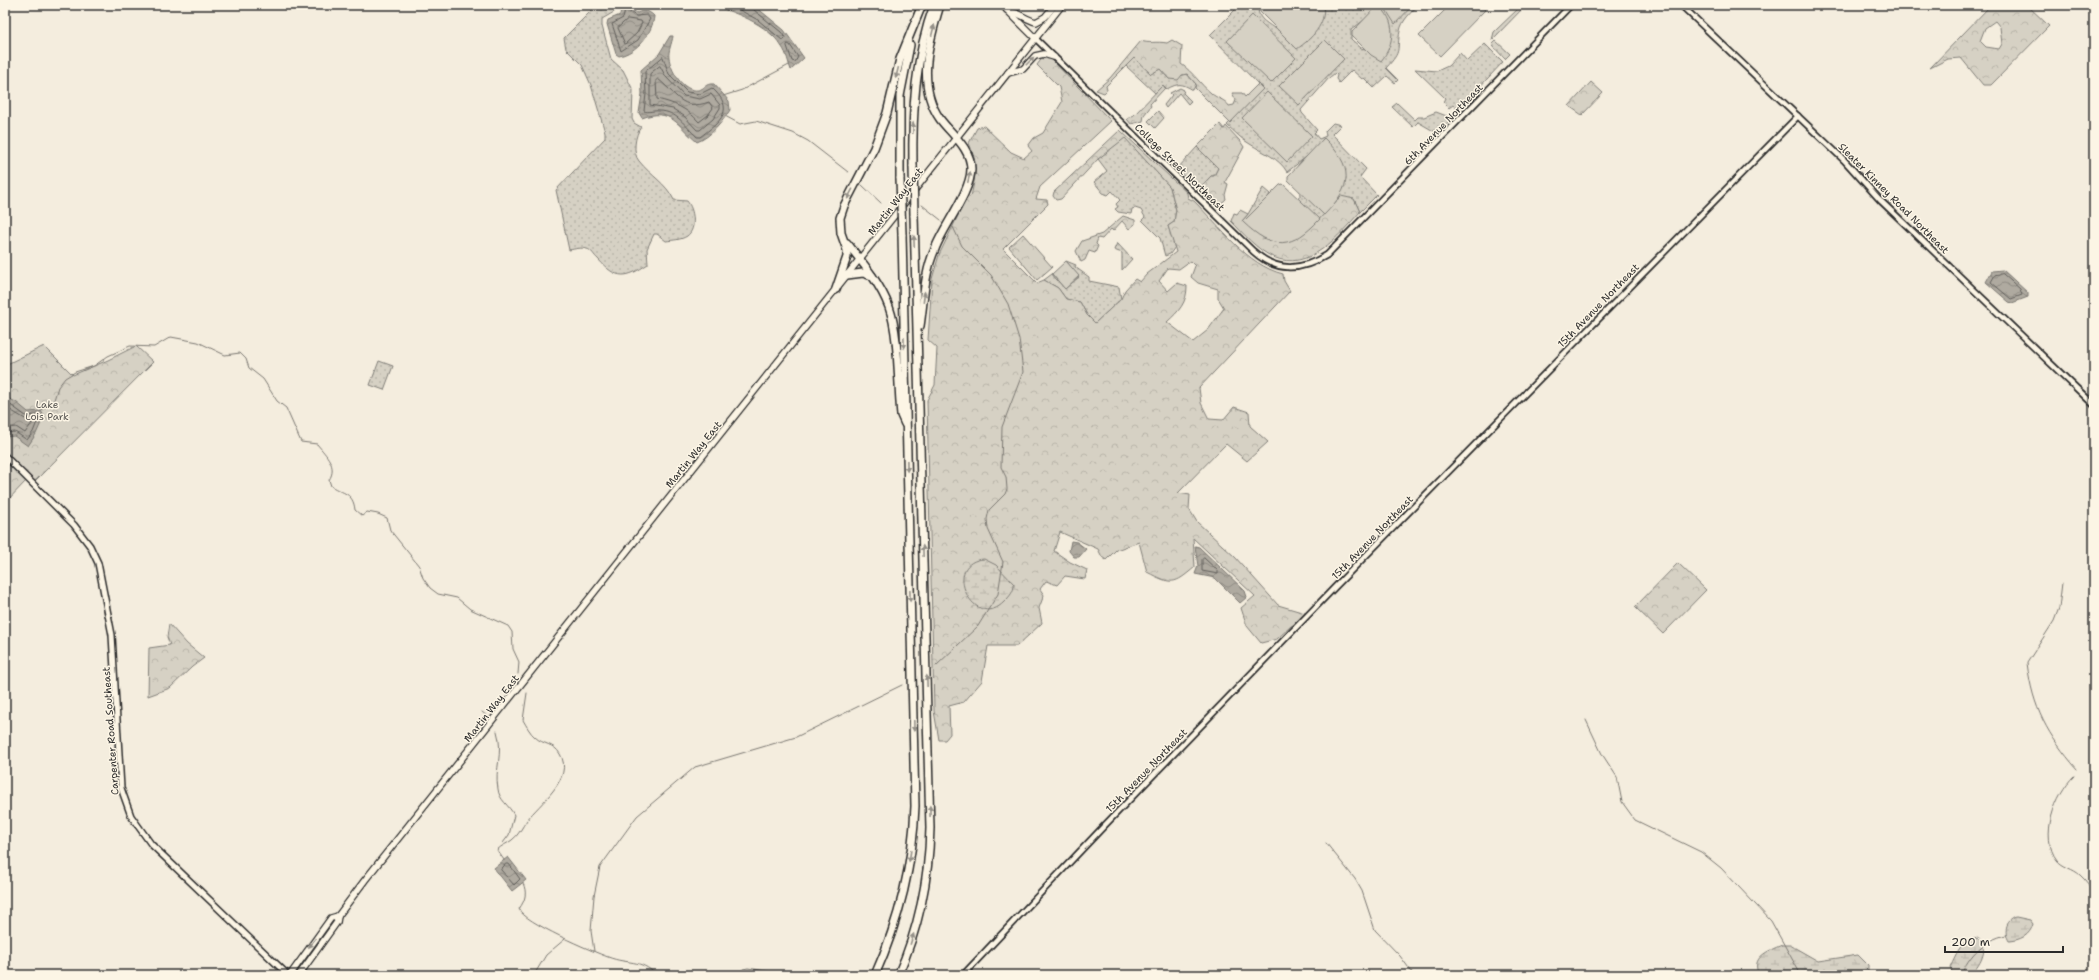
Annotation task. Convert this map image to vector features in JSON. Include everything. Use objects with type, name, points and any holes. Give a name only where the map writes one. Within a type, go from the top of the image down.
[{"type":"highway","points":[[836,289],[847,256],[840,218],[844,206],[874,148],[887,113],[900,59],[922,5]]},
{"type":"highway","points":[[898,975],[913,936],[921,905],[927,875],[930,836],[913,167],[914,96],[917,69],[934,5]]},
{"type":"highway","points":[[918,350],[927,272],[935,249],[967,186],[970,175],[970,162],[957,137],[940,118],[930,96],[926,82],[929,49],[940,5]]},
{"type":"highway","points":[[875,975],[902,898],[914,821],[915,789],[900,179],[900,96],[915,24]]},
{"type":"highway","points":[[843,238],[872,276],[890,308],[894,326],[901,415],[906,427]]},
{"type":"highway","points":[[847,275],[863,273],[872,276]]},
{"type":"main road","points":[[1002,5],[1036,39]]},
{"type":"main road","points":[[1007,10],[1016,12],[1029,20],[1036,22],[1045,17],[1055,5]]},
{"type":"main road","name":"Martin Way East","points":[[299,975],[337,922],[338,916],[1062,5]]},
{"type":"main road","points":[[1008,73],[1023,69],[1035,56],[1044,54],[1054,57]]},
{"type":"main road","name":"Carpenter Road Southeast","points":[[5,456],[74,525],[90,546],[98,563],[112,635],[122,788],[125,802],[134,821],[145,837],[165,858],[289,975]]},
{"type":"main road","name":"Martin Way East","points":[[289,975],[331,918],[338,916]]},
{"type":"street","name":"6th Avenue Northeast","points":[[1327,255],[1571,5]]},
{"type":"street","name":"Sleater Kinney Road Northeast","points":[[1681,5],[1858,174],[1881,200],[2094,405]]},
{"type":"street","name":"College Street Northeast","points":[[1036,39],[1261,259],[1282,267],[1302,267],[1312,264],[1327,255]]},
{"type":"street","name":"15th Avenue Northeast","points":[[963,975],[1105,825],[1339,584],[1798,116]]},
{"type":"green space","points":[[597,5],[617,5],[614,12],[602,19],[602,26],[611,59],[623,70],[633,90],[632,119],[634,123],[641,127],[635,144],[637,158],[663,184],[674,200],[687,201],[693,214],[692,229],[687,236],[677,240],[666,241],[657,234],[654,234],[647,249],[648,264],[634,272],[622,275],[611,271],[592,252],[585,248],[569,250],[556,190],[605,138],[605,132],[591,85],[582,65],[566,49],[564,38]]},
{"type":"green space","points":[[1240,5],[1258,5],[1260,16],[1274,28],[1283,26],[1294,5],[1401,5],[1409,9],[1413,5],[1418,5],[1403,23],[1400,31],[1397,54],[1386,68],[1398,80],[1395,83],[1387,76],[1374,88],[1364,78],[1362,79],[1352,70],[1339,83],[1336,79],[1337,75],[1335,73],[1301,110],[1317,130],[1314,133],[1319,139],[1326,136],[1325,131],[1333,123],[1341,125],[1332,134],[1366,169],[1360,177],[1377,195],[1360,212],[1354,199],[1333,206],[1311,228],[1254,232],[1242,221],[1248,214],[1263,188],[1270,194],[1268,197],[1296,201],[1300,196],[1298,165],[1306,157],[1287,172],[1275,159],[1244,140],[1227,125],[1263,89],[1210,35]],"holes":[[[1364,20],[1365,49],[1361,48],[1351,39],[1351,30]]]},
{"type":"green space","points":[[1260,5],[1323,5],[1324,12],[1323,18],[1317,30],[1308,41],[1297,49],[1260,12]]},
{"type":"green space","points":[[1378,5],[1388,18],[1392,32],[1389,47],[1381,61],[1371,55],[1352,36],[1352,32]]},
{"type":"green space","points":[[1383,5],[1413,5],[1395,24]]},
{"type":"green space","points":[[1450,5],[1480,5],[1485,10],[1440,56],[1419,36]]},
{"type":"green space","points":[[1522,5],[1526,5],[1492,40],[1494,32]]},
{"type":"green space","points":[[1991,5],[2027,5],[2049,26],[1991,85],[1983,85],[1961,58],[1948,59],[1930,68]],"holes":[[[1995,21],[2000,27],[2002,44],[1999,49],[1986,47],[1980,41],[1985,28]]]},
{"type":"green space","points":[[1252,15],[1296,58],[1271,83],[1227,41]]},
{"type":"green space","points":[[1172,40],[1182,46],[1181,64],[1211,93],[1229,106],[1234,105],[1236,100],[1232,93],[1242,93],[1245,97],[1258,84],[1263,89],[1230,123],[1195,88],[1196,84],[1187,74],[1182,75],[1178,80],[1169,79],[1160,69],[1151,74],[1134,58],[1106,86],[1107,90],[1104,93],[1096,90],[1110,78],[1141,41],[1167,43]]},
{"type":"green space","points":[[1325,40],[1344,59],[1299,105],[1279,86]]},
{"type":"green space","points":[[1496,41],[1510,54],[1505,59],[1492,45]]},
{"type":"green space","points":[[1485,44],[1503,62],[1458,110],[1453,105],[1449,108],[1443,102],[1445,98],[1415,69],[1437,71],[1448,66],[1460,53],[1467,61]]},
{"type":"green space","points":[[1043,57],[1050,58],[1111,121],[1040,187],[1036,199],[1047,200],[1048,204],[1003,249],[1037,283],[1044,280],[1058,288],[1066,299],[1080,302],[1087,315],[1095,323],[1121,299],[1125,290],[1135,279],[1140,282],[1147,274],[1176,252],[1168,226],[1174,222],[1176,210],[1170,187],[1125,138],[1098,159],[1061,199],[1056,200],[1053,196],[1054,192],[1120,130],[1187,193],[1188,198],[1194,201],[1246,254],[1270,269],[1283,274],[1284,281],[1290,291],[1199,388],[1201,403],[1209,419],[1223,420],[1234,407],[1249,412],[1250,426],[1268,442],[1247,461],[1226,444],[1178,493],[1190,495],[1189,509],[1197,522],[1235,557],[1278,605],[1305,613],[1295,625],[1291,626],[1277,639],[1261,643],[1247,626],[1241,608],[1255,596],[1193,538],[1195,567],[1177,580],[1168,581],[1147,572],[1139,542],[1116,550],[1106,560],[1102,557],[1098,549],[1060,532],[1054,551],[1070,562],[1087,570],[1085,579],[1065,576],[1057,585],[1046,581],[1040,589],[1044,595],[1039,608],[1042,623],[1017,646],[988,646],[982,681],[964,702],[949,706],[950,734],[945,740],[939,740],[934,711],[927,400],[935,385],[937,348],[928,340],[932,279],[939,255],[966,199],[971,196],[975,169],[972,150],[969,143],[977,128],[984,126],[1011,152],[1024,158],[1032,151],[1028,146],[1034,138],[1043,133],[1062,102],[1059,87],[1037,65]],"holes":[[[1190,261],[1195,266],[1191,277],[1198,283],[1218,289],[1218,298],[1224,308],[1208,330],[1193,342],[1167,322],[1182,306],[1186,297],[1187,286],[1177,283],[1168,291],[1159,281],[1168,268],[1179,269]]]},
{"type":"green space","points":[[1133,57],[1160,69],[1169,79],[1187,74],[1196,84],[1193,90],[1186,86],[1180,85],[1167,89],[1163,85],[1155,93],[1126,66]]},
{"type":"green space","points":[[1591,82],[1603,93],[1582,115],[1569,106]]},
{"type":"green space","points":[[1163,85],[1165,88],[1150,104],[1151,106],[1144,115],[1143,121],[1131,124],[1127,119],[1134,115]]},
{"type":"green space","points":[[1180,88],[1184,90],[1183,93],[1191,101],[1188,104],[1179,93],[1166,108],[1164,105],[1172,95],[1170,93]]},
{"type":"green space","points":[[1267,92],[1312,136],[1287,162],[1242,118]]},
{"type":"green space","points":[[1397,103],[1415,120],[1418,117],[1424,117],[1436,112],[1452,118],[1437,133],[1418,122],[1413,127],[1392,107]]},
{"type":"green space","points":[[1158,111],[1164,118],[1155,128],[1148,121]]},
{"type":"green space","points":[[1220,124],[1224,129],[1226,126],[1244,147],[1225,182],[1228,184],[1225,195],[1226,199],[1216,208],[1198,190],[1211,176],[1214,176],[1218,168],[1197,147]]},
{"type":"green space","points":[[1125,137],[1170,187],[1176,210],[1174,222],[1168,226],[1175,247],[1170,254],[1165,256],[1160,238],[1142,220],[1145,217],[1141,210],[1135,208],[1132,209],[1131,214],[1118,212],[1115,209],[1118,207],[1116,204],[1120,200],[1112,191],[1108,195],[1103,193],[1094,182],[1107,171],[1098,159]]},
{"type":"green space","points":[[1324,138],[1341,158],[1345,167],[1346,176],[1345,186],[1340,195],[1334,205],[1324,215],[1288,180],[1288,176]]},
{"type":"green space","points":[[1197,147],[1218,168],[1214,176],[1211,176],[1198,190],[1177,169]]},
{"type":"green space","points":[[1283,184],[1320,219],[1300,236],[1291,241],[1282,243],[1273,242],[1264,238],[1243,222],[1280,185]]},
{"type":"green space","points":[[1341,196],[1354,199],[1360,212],[1333,241],[1311,256],[1299,260],[1286,261],[1267,254],[1250,241],[1231,221],[1234,213],[1237,214],[1240,210],[1248,214],[1242,221],[1265,239],[1311,228]]},
{"type":"green space","points":[[1123,216],[1135,220],[1135,224],[1129,229],[1122,221],[1113,231],[1111,229],[1102,239],[1098,238],[1096,244],[1098,246],[1095,253],[1089,251],[1085,260],[1081,262],[1076,251],[1082,241],[1102,234]]},
{"type":"green space","points":[[1023,234],[1052,267],[1037,280],[1009,247]]},
{"type":"green space","points":[[1117,243],[1132,259],[1122,270],[1122,253],[1114,250]]},
{"type":"green space","points":[[1066,261],[1076,265],[1075,267],[1089,277],[1089,281],[1119,287],[1121,299],[1095,323],[1087,315],[1080,302],[1066,299],[1058,288],[1044,280],[1052,274],[1065,289],[1079,277]]},
{"type":"green space","points":[[1066,261],[1079,276],[1065,289],[1052,274]]},
{"type":"green space","name":"Lake Lois Park","points":[[44,346],[73,375],[136,346],[153,362],[33,483],[27,480],[5,503],[5,365]]},
{"type":"green space","points":[[379,361],[393,366],[384,390],[370,385]]},
{"type":"green space","points":[[984,559],[996,565],[1014,584],[1010,596],[993,609],[982,609],[973,603],[966,593],[963,582],[964,571],[971,563]]},
{"type":"green space","points":[[1678,563],[1706,590],[1663,634],[1635,607]]},
{"type":"green space","points":[[169,624],[187,644],[204,658],[170,688],[148,696],[149,648],[170,645],[167,637]]},
{"type":"green space","points":[[2016,917],[2030,920],[2033,924],[2032,928],[2024,937],[2009,941],[2006,934],[2006,927],[2012,919]]},
{"type":"green space","points":[[1980,938],[1984,948],[1980,963],[1970,975],[1954,975],[1950,968],[1961,948],[1969,941]]},
{"type":"green space","points":[[1782,945],[1790,945],[1818,961],[1858,955],[1868,965],[1868,975],[1759,975],[1757,964],[1759,959],[1766,952]]},
{"type":"green space","points":[[748,968],[789,975],[738,975],[743,969]]},
{"type":"water","points":[[624,5],[637,13],[646,11],[654,16],[647,35],[637,47],[632,51],[619,56],[616,54],[607,24],[608,20],[620,15],[621,7]]},
{"type":"water","points":[[707,5],[753,5],[784,30],[804,58],[791,70],[784,50],[768,31],[738,14]]},
{"type":"water","points":[[670,36],[673,36],[669,52],[670,62],[675,74],[682,84],[692,90],[698,90],[709,84],[714,84],[729,101],[730,110],[716,129],[707,137],[697,142],[679,124],[667,117],[652,115],[642,118],[639,113],[642,94],[641,70],[659,54]]},
{"type":"water","points":[[2003,270],[2028,293],[2028,297],[2012,303],[2009,302],[1986,282],[1992,271]]},
{"type":"water","points":[[5,397],[16,402],[28,412],[41,411],[44,416],[36,434],[28,446],[14,436],[5,437]]},
{"type":"water","points":[[1071,541],[1077,542],[1086,549],[1079,557],[1074,557],[1069,551]]},
{"type":"water","points":[[1195,546],[1199,547],[1245,591],[1247,597],[1240,603],[1215,578],[1195,574],[1198,566]]},
{"type":"water","points":[[508,857],[526,880],[512,891],[494,868]]},
{"type":"waterway","points":[[723,96],[742,90],[789,65]]},
{"type":"waterway","points":[[725,116],[740,124],[756,121],[793,133],[808,141],[848,172]]},
{"type":"waterway","points":[[862,185],[881,203]]},
{"type":"waterway","points":[[922,205],[941,220]]},
{"type":"waterway","points":[[936,666],[978,626],[998,594],[1003,562],[988,529],[987,519],[989,510],[1005,494],[1007,489],[1006,477],[1001,467],[1002,427],[1023,372],[1019,339],[1008,304],[991,275],[962,246],[953,227]]},
{"type":"waterway","points":[[40,411],[53,403],[58,387],[65,378],[75,372],[94,366],[108,356],[130,346],[154,347],[171,337],[198,342],[225,355],[240,353],[246,359],[249,368],[263,379],[277,401],[286,408],[301,442],[317,444],[330,461],[332,465],[329,480],[331,486],[347,494],[352,500],[355,510],[362,516],[367,512],[378,514],[387,518],[390,530],[419,566],[423,578],[430,588],[438,594],[457,598],[470,609],[508,626],[512,632],[513,649],[519,662],[518,674]]},
{"type":"waterway","points":[[2062,583],[2059,608],[2054,621],[2027,663],[2033,694],[2043,720],[2057,744],[2077,769]]},
{"type":"waterway","points":[[594,951],[591,931],[594,896],[600,867],[637,816],[695,767],[796,737],[902,685]]},
{"type":"waterway","points":[[504,860],[497,850],[517,836],[527,820],[554,790],[563,772],[563,763],[558,750],[538,740],[523,720],[527,693]]},
{"type":"waterway","points":[[482,712],[487,716]]},
{"type":"waterway","points":[[1586,720],[1602,754],[1617,777],[1622,802],[1635,820],[1701,852],[1721,868],[1771,921],[1801,975]]},
{"type":"waterway","points":[[497,731],[500,747],[497,774],[499,793],[514,815],[509,835],[503,843]]},
{"type":"waterway","points":[[2074,776],[2061,793],[2056,804],[2049,828],[2049,840],[2052,851],[2057,860],[2080,875],[2094,892]]},
{"type":"waterway","points":[[1326,843],[1355,879],[1362,891],[1375,930],[1400,956],[1414,975]]},
{"type":"waterway","points":[[523,883],[525,896],[519,909],[523,915],[545,929],[589,949],[608,957],[645,966],[657,975]]},
{"type":"waterway","points":[[1961,975],[1968,961],[1978,949],[1998,937],[2006,935]]},
{"type":"waterway","points":[[534,975],[546,955],[565,939]]}]
